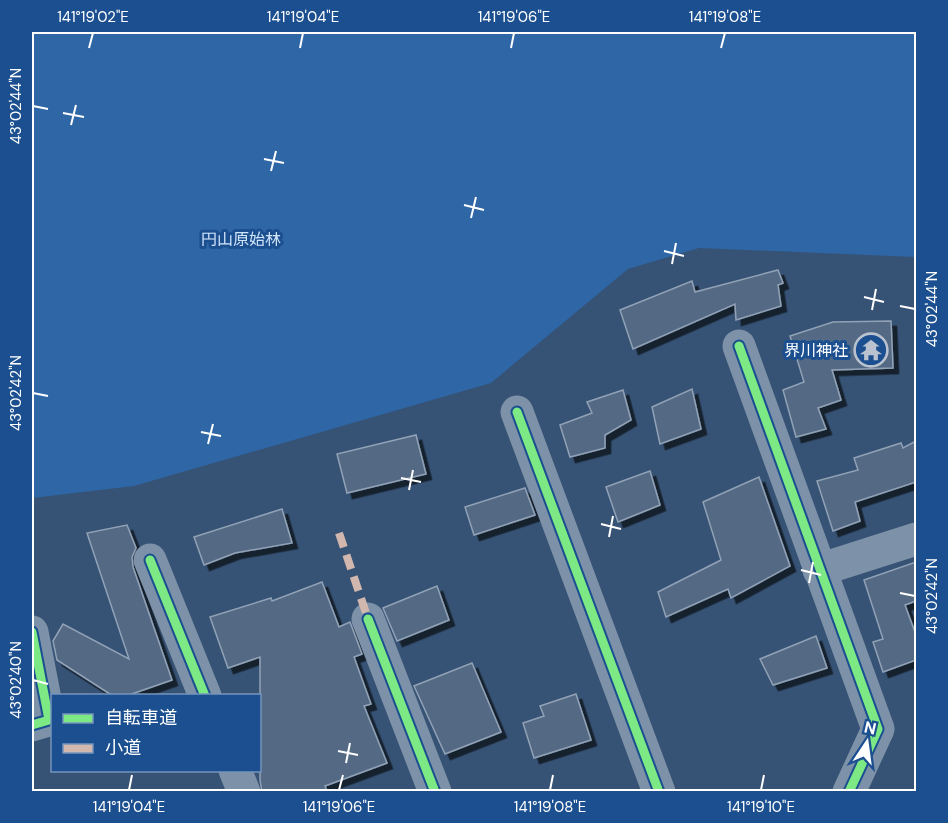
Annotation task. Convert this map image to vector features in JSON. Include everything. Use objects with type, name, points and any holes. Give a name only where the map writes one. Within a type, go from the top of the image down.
[{"type":"street","points":[[739,346],[878,729],[849,792]]},
{"type":"street","points":[[517,412],[659,792]]},
{"type":"street","points":[[819,570],[916,539]]},
{"type":"street","points":[[150,560],[204,694]]},
{"type":"street","points":[[368,619],[435,792]]},
{"type":"street","points":[[32,632],[49,720],[32,725]]},
{"type":"street","points":[[235,772],[244,792]]},
{"type":"green space","name":"円山原始林","points":[[32,32],[916,32],[916,257],[699,248],[628,269],[491,383],[134,486],[32,498]]},
{"type":"building","points":[[778,270],[783,283],[778,285],[781,306],[736,320],[735,304],[633,349],[620,310],[692,281],[695,292]]},
{"type":"building","points":[[891,321],[893,368],[832,370],[841,400],[818,408],[826,429],[796,437],[783,390],[804,382],[790,336],[833,322]]},
{"type":"building","points":[[692,389],[701,429],[660,444],[652,407]]},
{"type":"building","points":[[623,390],[631,420],[605,435],[605,448],[570,457],[560,425],[592,413],[587,402]]},
{"type":"building","points":[[416,435],[426,474],[347,493],[337,454]]},
{"type":"building","points":[[916,441],[916,482],[855,502],[860,521],[833,531],[817,481],[858,470],[854,458],[901,443],[903,448]]},
{"type":"building","points":[[650,471],[660,505],[618,522],[606,487]]},
{"type":"building","points":[[759,477],[790,566],[731,598],[728,589],[666,617],[658,592],[721,560],[703,502]]},
{"type":"building","points":[[525,488],[535,515],[474,535],[465,507]]},
{"type":"building","points":[[282,509],[292,543],[235,553],[204,565],[194,537]]},
{"type":"building","points":[[127,525],[136,548],[132,557],[133,567],[172,680],[132,694],[110,694],[57,660],[53,641],[63,624],[129,659],[87,533]]},
{"type":"building","points":[[916,562],[916,601],[905,605],[916,635],[916,660],[883,672],[873,642],[883,639],[864,580]]},
{"type":"building","points":[[322,582],[339,627],[350,622],[362,654],[354,657],[371,704],[364,706],[387,763],[325,786],[327,792],[262,792],[260,780],[260,657],[228,668],[210,617],[271,598],[272,601]]},
{"type":"building","points":[[437,586],[449,620],[397,641],[383,608]]},
{"type":"building","points":[[816,636],[827,668],[773,685],[760,659]]},
{"type":"building","points":[[472,663],[501,732],[445,754],[414,686]]},
{"type":"building","points":[[576,694],[591,740],[534,758],[523,723],[544,716],[540,706]]},
{"type":"marked path","points":[[339,533],[368,619]]},
{"type":"cycle path","points":[[739,346],[878,729],[849,792]]},
{"type":"cycle path","points":[[517,412],[659,792]]},
{"type":"cycle path","points":[[150,560],[204,694]]},
{"type":"cycle path","points":[[368,619],[435,792]]},
{"type":"cycle path","points":[[32,632],[49,720],[32,725]]},
{"type":"place","name":"界川神社","points":[[871,350]]}]
